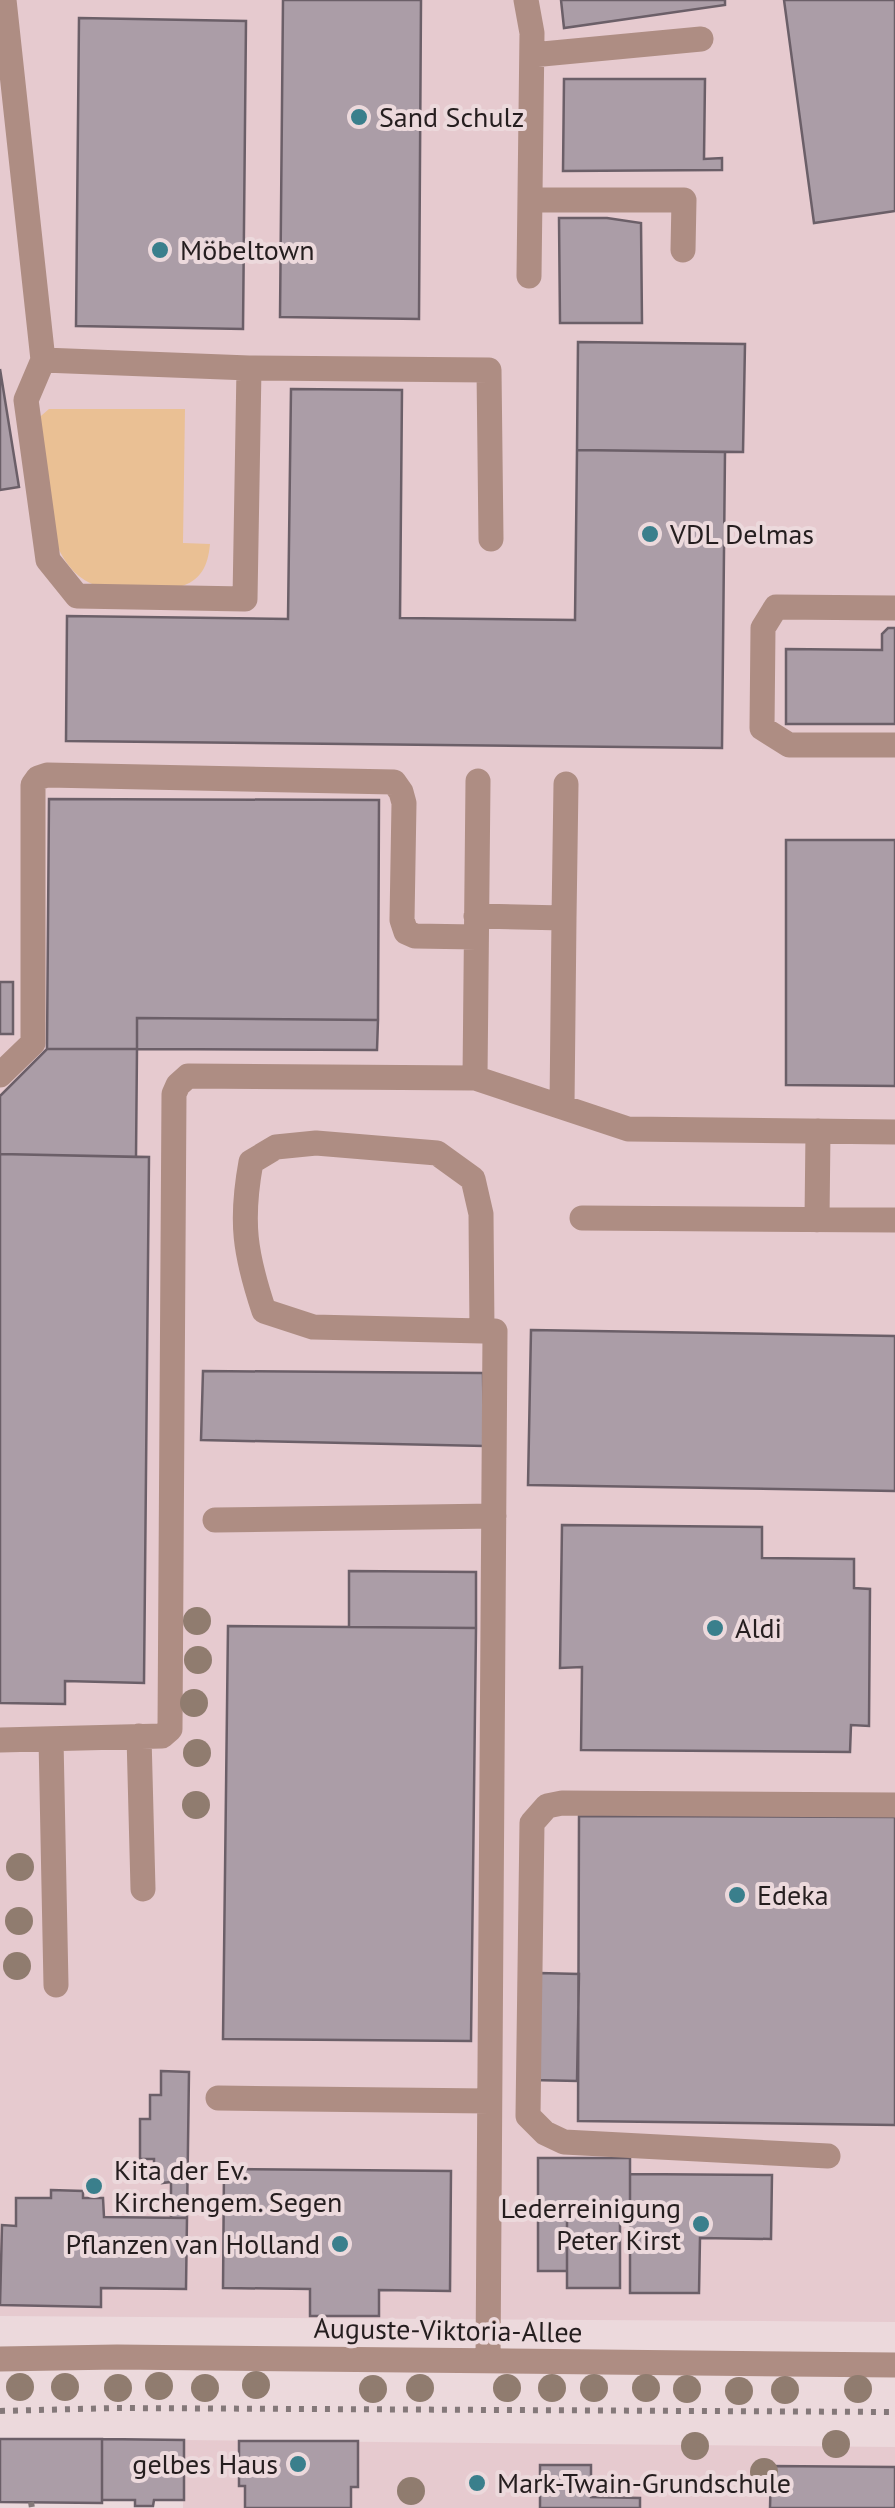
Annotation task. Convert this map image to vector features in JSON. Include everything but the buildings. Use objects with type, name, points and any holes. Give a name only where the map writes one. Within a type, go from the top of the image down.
[{"type":"street","points":[[4,0],[43,360],[26,400],[48,560],[77,596],[246,600],[248,368]]},
{"type":"street","points":[[526,0],[532,33],[529,276]]},
{"type":"street","points":[[532,55],[701,39]]},
{"type":"street","points":[[530,200],[684,200],[683,250]]},
{"type":"street","points":[[43,360],[248,368],[489,370],[492,539]]},
{"type":"street","points":[[895,608],[776,606],[764,628],[762,728],[789,745],[895,745]]},
{"type":"street","points":[[0,1076],[33,1043],[34,786],[38,778],[47,774],[394,782],[404,802],[402,920],[406,932],[414,936],[564,918]]},
{"type":"street","points":[[474,1078],[478,781]]},
{"type":"street","points":[[562,1106],[566,784]]},
{"type":"street","points":[[0,1740],[162,1736],[170,1729],[174,1094],[188,1076],[474,1078],[628,1129],[895,1132]]},
{"type":"street","points":[[817,1220],[818,1131]]},
{"type":"street","points":[[482,1331],[481,1214],[473,1178],[437,1153],[350,1146],[276,1147],[250,1162],[242,1206],[248,1263],[264,1311],[313,1327],[482,1331],[495,1331],[488,2361]]},
{"type":"street","points":[[582,1218],[895,1220]]},
{"type":"street","points":[[215,1520],[494,1516]]},
{"type":"street","points":[[140,1736],[143,1889]]},
{"type":"street","points":[[52,1739],[56,1985]]},
{"type":"street","points":[[828,2156],[564,2142],[545,2133],[528,2116],[532,1823],[548,1806],[562,1803],[895,1805]]},
{"type":"street","points":[[218,2098],[489,2101]]},
{"type":"street","name":"Auguste-Viktoria-Allee","points":[[0,2359],[895,2364]]},
{"type":"path","points":[[0,2410],[895,2412]]},
{"type":"shaded area","points":[[0,0],[895,0],[895,2322],[0,2316]]},
{"type":"shaded area","points":[[49,409],[185,409],[183,543],[210,544],[198,577],[179,587],[99,586],[70,567],[58,548],[34,422]]},
{"type":"shaded area","name":"Mark-Twain-Grundschule","points":[[184,2440],[895,2447],[895,2508],[183,2508]]},
{"type":"place","name":"Sand Schulz","points":[[359,117]]},
{"type":"place","name":"Möbeltown","points":[[160,250]]},
{"type":"place","name":"VDL Delmas","points":[[650,534]]},
{"type":"place","name":"Aldi","points":[[715,1628]]},
{"type":"place","name":"Edeka","points":[[737,1895]]},
{"type":"place","name":"Kita der Ev. Kirchengem. Segen","points":[[94,2186]]},
{"type":"place","name":"Lederreinigung Peter Kirst","points":[[701,2224]]},
{"type":"place","name":"Pflanzen van Holland","points":[[340,2244]]},
{"type":"place","name":"gelbes Haus","points":[[298,2464]]},
{"type":"place","name":"Mark-Twain-Grundschule","points":[[477,2483]]}]
